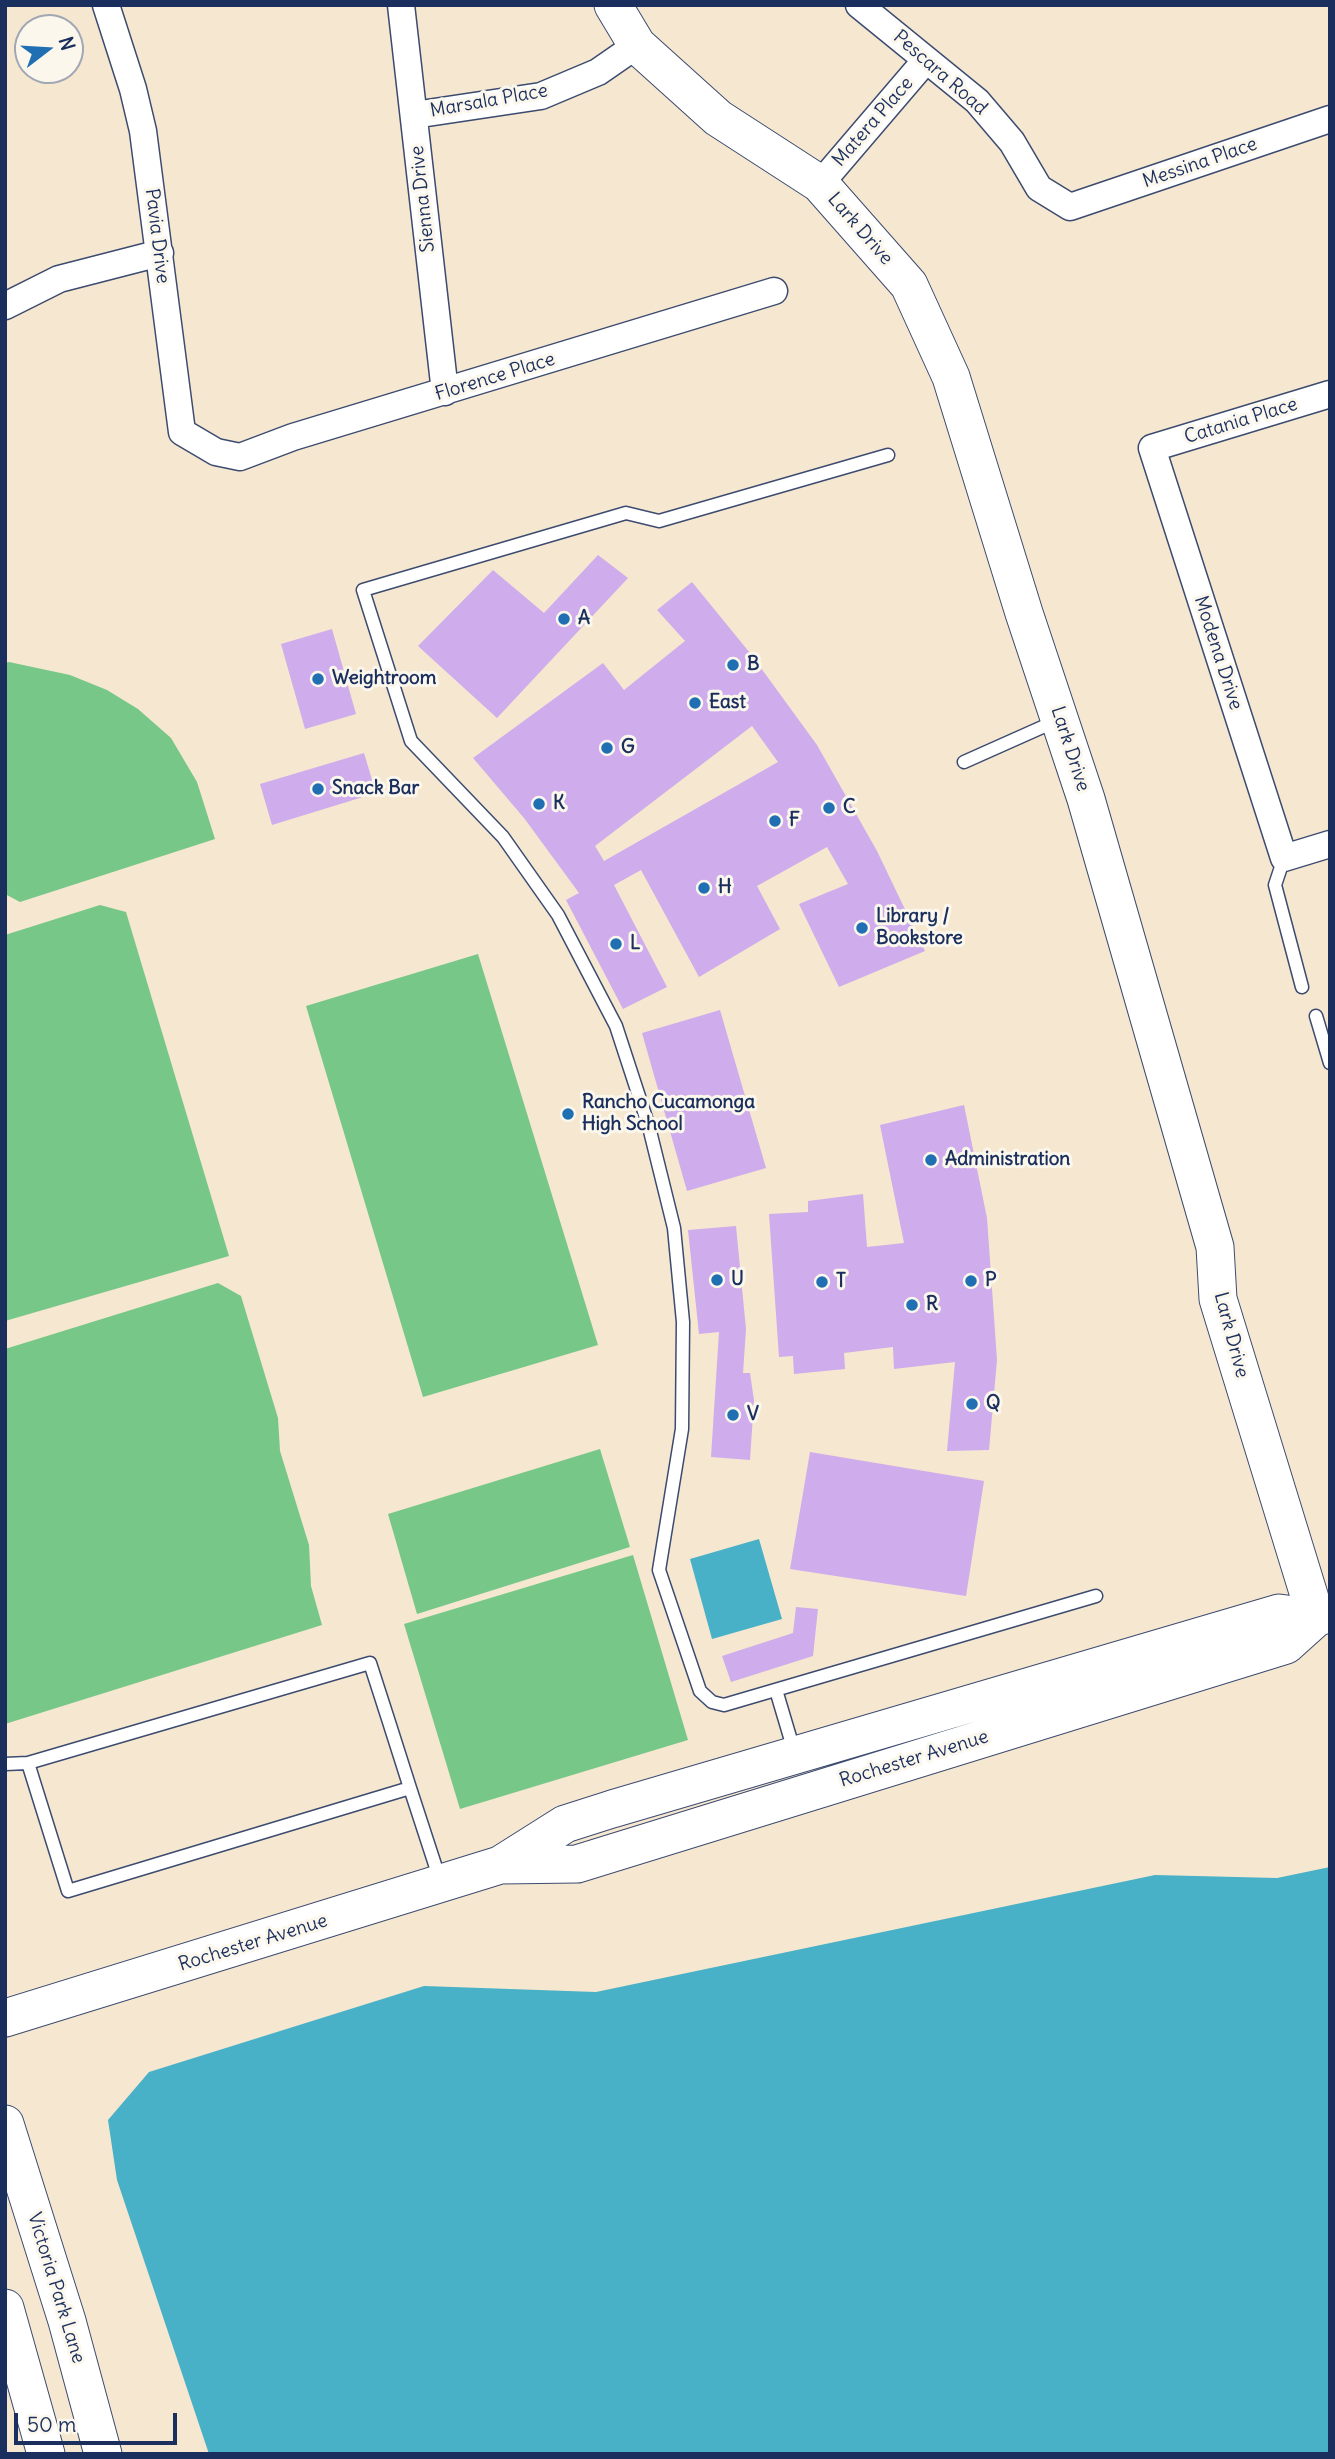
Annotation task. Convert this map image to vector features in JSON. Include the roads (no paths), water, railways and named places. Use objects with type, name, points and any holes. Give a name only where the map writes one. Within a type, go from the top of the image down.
[{"type":"street","name":"Pavia Drive","points":[[106,5],[144,131],[182,432],[216,452]]},
{"type":"street","name":"Sienna Drive","points":[[401,5],[445,392]]},
{"type":"street","name":"Lark Drive","points":[[613,5],[637,45],[718,118],[820,184],[909,285],[946,365],[1086,799],[1215,1247],[1218,1299],[1323,1615]]},
{"type":"street","name":"Pescara Road","points":[[859,5],[977,101],[1012,142],[1039,188],[1070,207]]},
{"type":"street","name":"Marsala Place","points":[[414,115],[541,96],[598,72],[637,45]]},
{"type":"street","name":"Matera Place","points":[[820,184],[926,60]]},
{"type":"street","name":"Messina Place","points":[[1070,207],[1330,119]]},
{"type":"street","points":[[5,306],[59,279],[160,253]]},
{"type":"street","name":"Florence Place","points":[[216,452],[240,457],[293,438],[774,291]]},
{"type":"street","name":"Catania Place","points":[[1152,448],[1330,394]]},
{"type":"street","name":"Modena Drive","points":[[1152,448],[1284,858]]},
{"type":"street","points":[[1284,858],[1330,844]]},
{"type":"street","name":"Rochester Avenue","points":[[5,2018],[500,1865],[565,1824],[1279,1613],[1323,1615]]},
{"type":"street","name":"Rochester Avenue","points":[[500,1865],[577,1864],[1286,1645],[1323,1615]]},
{"type":"street","name":"Victoria Park Lane","points":[[5,2124],[75,2347],[103,2454]]},
{"type":"street","points":[[5,2308],[46,2454]]},
{"type":"lane","points":[[888,455],[659,521],[626,513],[363,590],[411,741],[503,836],[558,915],[616,1026],[649,1127],[671,1214],[683,1322],[682,1429],[659,1570],[700,1691],[712,1702],[724,1705],[1096,1596]]},
{"type":"lane","points":[[964,762],[1060,719]]},
{"type":"lane","points":[[1284,858],[1275,884],[1302,987]]},
{"type":"lane","points":[[1316,1016],[1330,1063]]},
{"type":"lane","points":[[5,1764],[28,1763],[370,1663],[441,1884]]},
{"type":"lane","points":[[776,1690],[795,1755]]},
{"type":"lane","points":[[28,1763],[68,1891],[410,1788]]},
{"type":"water","points":[[759,1539],[782,1619],[712,1639],[690,1559]]},
{"type":"water","points":[[1330,1867],[1330,2454],[209,2454],[117,2180],[108,2120],[149,2072],[424,1986],[596,1992],[1155,1875],[1277,1878]]},
{"type":"place","name":"A","points":[[564,619]]},
{"type":"place","name":"B","points":[[733,665]]},
{"type":"place","name":"Weightroom","points":[[318,679]]},
{"type":"place","name":"East","points":[[695,703]]},
{"type":"place","name":"G","points":[[607,748]]},
{"type":"place","name":"Snack Bar","points":[[318,789]]},
{"type":"place","name":"K","points":[[539,804]]},
{"type":"place","name":"C","points":[[829,808]]},
{"type":"place","name":"F","points":[[775,821]]},
{"type":"place","name":"H","points":[[704,888]]},
{"type":"place","name":"Library / Bookstore","points":[[862,928]]},
{"type":"place","name":"L","points":[[616,944]]},
{"type":"place","name":"Rancho Cucamonga High School","points":[[568,1114]]},
{"type":"place","name":"Administration","points":[[931,1160]]},
{"type":"place","name":"U","points":[[717,1280]]},
{"type":"place","name":"P","points":[[971,1281]]},
{"type":"place","name":"T","points":[[822,1282]]},
{"type":"place","name":"R","points":[[912,1305]]},
{"type":"place","name":"Q","points":[[972,1404]]},
{"type":"place","name":"V","points":[[733,1415]]}]
